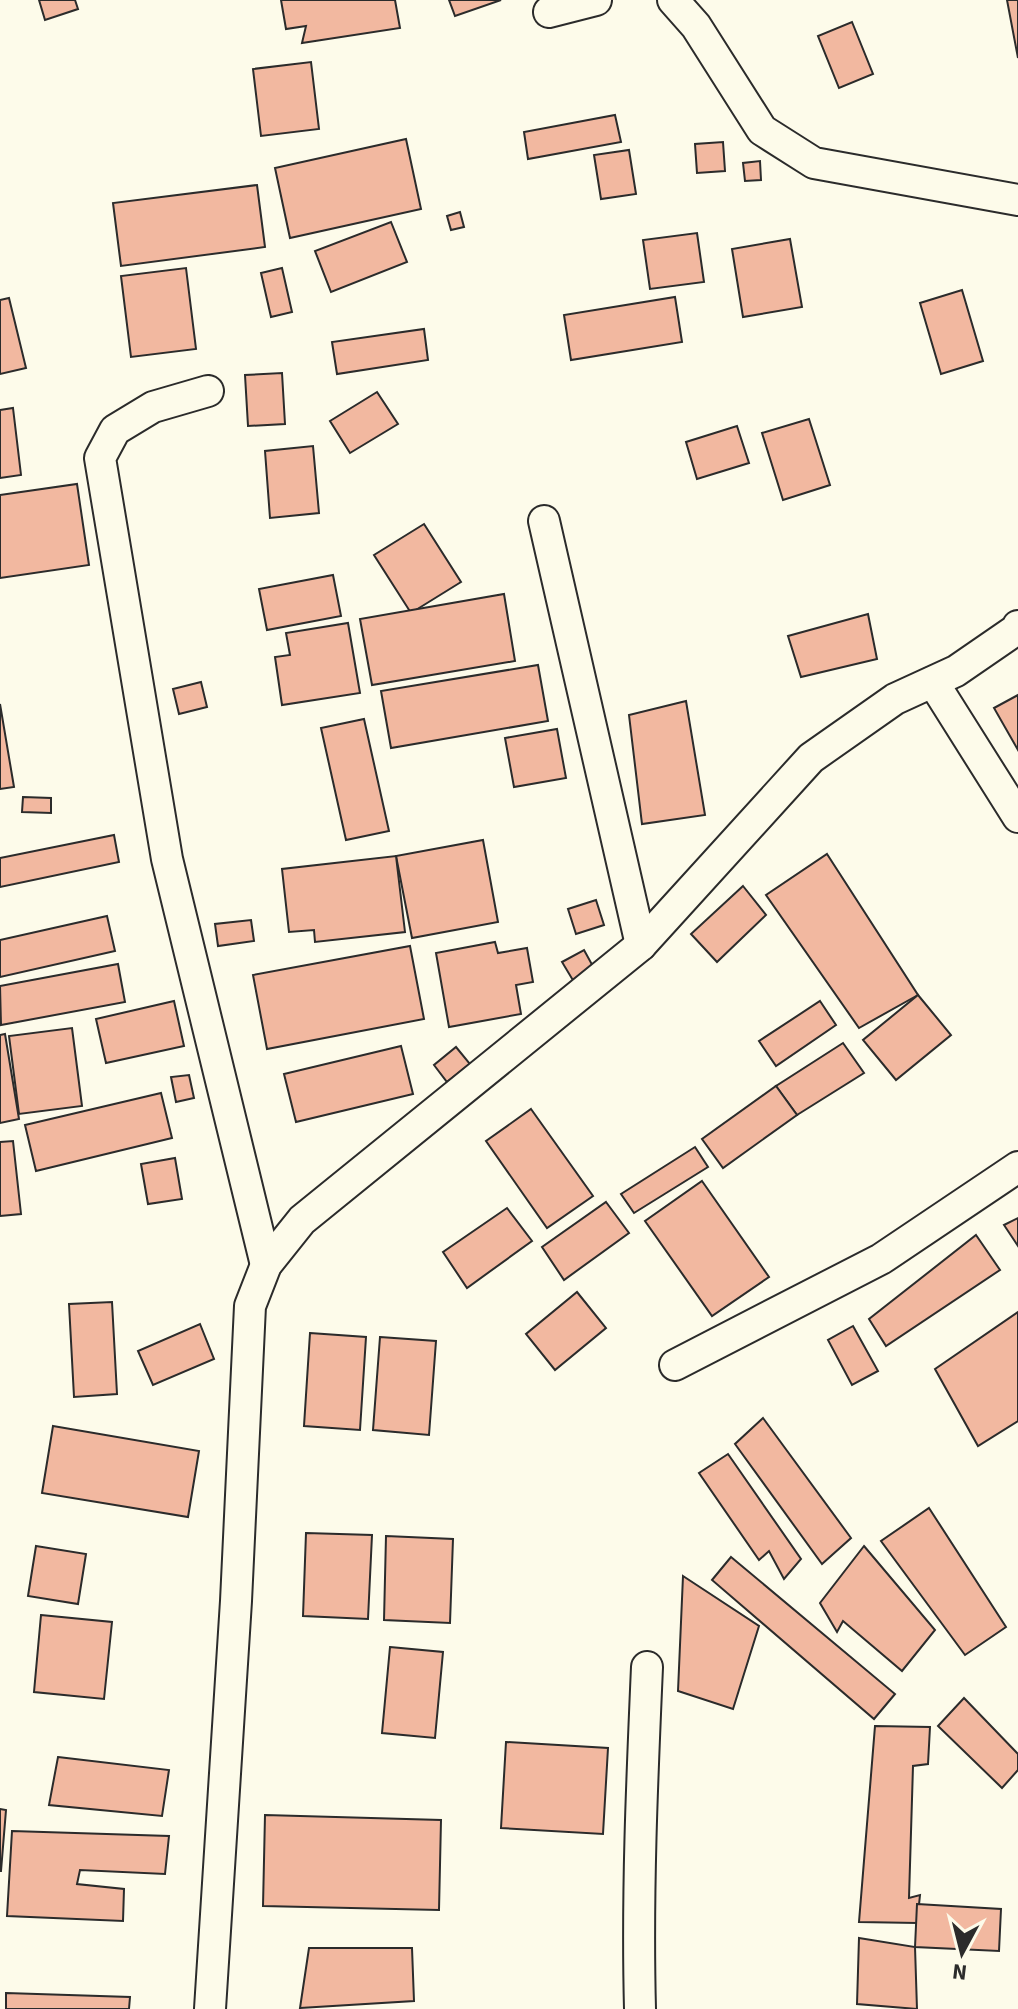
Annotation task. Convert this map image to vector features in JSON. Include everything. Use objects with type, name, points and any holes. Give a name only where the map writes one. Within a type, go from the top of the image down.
[{"type":"street","points":[[549,12],[596,0]]},
{"type":"street","points":[[673,0],[696,26],[762,130],[814,163],[1018,200]]},
{"type":"street","points":[[208,391],[153,407],[115,430],[100,458],[167,859],[266,1265]]},
{"type":"street","points":[[544,521],[641,945]]},
{"type":"street","points":[[210,2009],[236,1601],[250,1306],[266,1265],[302,1220],[641,945],[811,758],[895,699],[956,671],[1018,626]]},
{"type":"street","points":[[933,682],[1018,817]]},
{"type":"street","points":[[675,1365],[881,1259],[1018,1167]]},
{"type":"street","points":[[640,2009],[638,1956],[647,1667]]},
{"type":"building","points":[[39,0],[75,0],[78,9],[45,20]]},
{"type":"building","points":[[281,0],[395,0],[400,28],[302,43],[306,26],[286,29]]},
{"type":"building","points":[[449,0],[501,0],[455,16]]},
{"type":"building","points":[[1007,0],[1018,0],[1018,58]]},
{"type":"building","points":[[852,22],[873,74],[839,88],[818,36]]},
{"type":"building","points":[[311,62],[319,129],[261,136],[253,69]]},
{"type":"building","points":[[615,115],[621,142],[528,159],[524,132]]},
{"type":"building","points":[[406,139],[421,209],[290,238],[275,168]]},
{"type":"building","points":[[723,142],[725,171],[697,173],[695,144]]},
{"type":"building","points":[[629,150],[636,194],[601,199],[594,155]]},
{"type":"building","points":[[760,161],[761,180],[745,181],[743,163]]},
{"type":"building","points":[[257,185],[265,247],[121,266],[113,203]]},
{"type":"building","points":[[460,212],[464,227],[451,230],[447,216]]},
{"type":"building","points":[[391,222],[407,262],[331,292],[315,251]]},
{"type":"building","points":[[697,233],[704,282],[650,289],[643,240]]},
{"type":"building","points":[[790,239],[802,307],[743,317],[732,249]]},
{"type":"building","points":[[186,268],[196,349],[131,357],[121,276]]},
{"type":"building","points":[[282,268],[292,312],[271,317],[261,273]]},
{"type":"building","points":[[962,290],[983,361],[941,374],[920,303]]},
{"type":"building","points":[[675,297],[682,342],[571,360],[564,315]]},
{"type":"building","points":[[9,298],[26,368],[0,374],[0,300]]},
{"type":"building","points":[[424,329],[428,360],[337,374],[332,342]]},
{"type":"building","points":[[282,373],[285,424],[248,426],[245,375]]},
{"type":"building","points":[[377,392],[398,424],[350,453],[330,421]]},
{"type":"building","points":[[13,408],[21,475],[0,478],[0,410]]},
{"type":"building","points":[[809,419],[830,485],[783,500],[762,433]]},
{"type":"building","points":[[737,426],[749,463],[697,479],[686,442]]},
{"type":"building","points":[[313,446],[319,513],[270,518],[265,451]]},
{"type":"building","points":[[77,484],[89,565],[0,578],[0,495]]},
{"type":"building","points":[[424,524],[461,582],[411,613],[374,555]]},
{"type":"building","points":[[333,575],[341,616],[267,630],[259,589]]},
{"type":"building","points":[[504,594],[515,661],[372,685],[360,619]]},
{"type":"building","points":[[868,614],[877,659],[801,677],[788,636]]},
{"type":"building","points":[[348,623],[360,693],[282,705],[275,657],[290,655],[286,633]]},
{"type":"building","points":[[538,665],[548,721],[391,748],[381,691]]},
{"type":"building","points":[[201,682],[207,707],[179,714],[173,689]]},
{"type":"building","points":[[1018,695],[1018,750],[994,708]]},
{"type":"building","points":[[686,701],[705,815],[642,824],[629,715]]},
{"type":"building","points":[[0,704],[14,787],[0,789]]},
{"type":"building","points":[[364,719],[389,831],[346,840],[321,728]]},
{"type":"building","points":[[557,729],[566,778],[514,787],[505,738]]},
{"type":"building","points":[[23,797],[51,798],[51,813],[22,812]]},
{"type":"building","points":[[114,835],[119,862],[0,887],[0,858]]},
{"type":"building","points":[[483,840],[498,922],[412,938],[396,856]]},
{"type":"building","points":[[827,854],[918,995],[859,1028],[766,895]]},
{"type":"building","points":[[396,856],[405,932],[315,942],[314,930],[289,932],[282,869]]},
{"type":"building","points":[[743,886],[766,915],[717,962],[691,934]]},
{"type":"building","points":[[596,900],[604,925],[576,934],[568,909]]},
{"type":"building","points":[[107,916],[115,951],[0,977],[0,940]]},
{"type":"building","points":[[251,920],[254,941],[218,946],[215,924]]},
{"type":"building","points":[[495,942],[498,953],[527,948],[533,982],[516,985],[521,1014],[449,1027],[436,953]]},
{"type":"building","points":[[410,946],[424,1019],[267,1049],[253,975]]},
{"type":"building","points":[[584,950],[595,970],[574,982],[562,962]]},
{"type":"building","points":[[118,964],[125,1002],[1,1025],[0,986]]},
{"type":"building","points":[[918,995],[951,1035],[896,1080],[863,1040]]},
{"type":"building","points":[[174,1001],[184,1046],[106,1063],[96,1019]]},
{"type":"building","points":[[820,1001],[836,1025],[776,1066],[759,1041]]},
{"type":"building","points":[[72,1028],[82,1106],[19,1114],[9,1036]]},
{"type":"building","points":[[5,1034],[19,1119],[0,1123],[0,1035]]},
{"type":"building","points":[[843,1043],[864,1073],[797,1115],[776,1086]]},
{"type":"building","points":[[401,1046],[413,1094],[296,1122],[284,1074]]},
{"type":"building","points":[[456,1047],[470,1064],[447,1082],[434,1065]]},
{"type":"building","points":[[189,1075],[194,1098],[176,1102],[171,1077]]},
{"type":"building","points":[[776,1086],[797,1115],[723,1168],[702,1139]]},
{"type":"building","points":[[161,1093],[172,1138],[36,1171],[25,1125]]},
{"type":"building","points":[[531,1109],[593,1196],[547,1228],[486,1141]]},
{"type":"building","points":[[13,1141],[21,1214],[0,1216],[0,1142]]},
{"type":"building","points":[[695,1147],[708,1167],[634,1213],[621,1194]]},
{"type":"building","points":[[175,1158],[182,1199],[148,1204],[141,1164]]},
{"type":"building","points":[[702,1181],[769,1277],[712,1316],[645,1221]]},
{"type":"building","points":[[606,1202],[629,1233],[564,1280],[542,1247]]},
{"type":"building","points":[[507,1208],[532,1241],[467,1288],[443,1252]]},
{"type":"building","points":[[1018,1218],[1018,1246],[1004,1225]]},
{"type":"building","points":[[976,1235],[1000,1270],[886,1346],[869,1319]]},
{"type":"building","points":[[577,1292],[606,1328],[555,1370],[526,1334]]},
{"type":"building","points":[[112,1302],[117,1394],[74,1397],[69,1304]]},
{"type":"building","points":[[1018,1312],[1018,1421],[978,1446],[935,1369]]},
{"type":"building","points":[[200,1324],[214,1359],[153,1385],[138,1351]]},
{"type":"building","points":[[853,1326],[878,1371],[852,1385],[828,1340]]},
{"type":"building","points":[[310,1333],[366,1337],[360,1430],[304,1426]]},
{"type":"building","points":[[380,1337],[436,1341],[429,1435],[373,1430]]},
{"type":"building","points":[[763,1418],[851,1538],[822,1564],[735,1444]]},
{"type":"building","points":[[53,1426],[199,1451],[188,1517],[42,1493]]},
{"type":"building","points":[[728,1454],[801,1559],[784,1579],[769,1551],[759,1560],[699,1473]]},
{"type":"building","points":[[929,1508],[1006,1627],[965,1655],[881,1541]]},
{"type":"building","points":[[306,1533],[372,1535],[368,1619],[303,1616]]},
{"type":"building","points":[[386,1536],[453,1539],[450,1623],[384,1620]]},
{"type":"building","points":[[36,1546],[86,1554],[78,1604],[28,1596]]},
{"type":"building","points":[[864,1546],[935,1630],[902,1671],[843,1621],[837,1632],[820,1603]]},
{"type":"building","points":[[731,1557],[895,1694],[874,1719],[712,1580]]},
{"type":"building","points":[[683,1576],[759,1626],[733,1709],[678,1691]]},
{"type":"building","points":[[41,1615],[112,1622],[104,1699],[34,1692]]},
{"type":"building","points":[[390,1647],[443,1652],[435,1738],[382,1733]]},
{"type":"building","points":[[964,1698],[1018,1754],[1018,1770],[1002,1788],[938,1726]]},
{"type":"building","points":[[875,1726],[930,1727],[928,1764],[913,1766],[909,1898],[920,1895],[917,1923],[859,1922]]},
{"type":"building","points":[[506,1742],[608,1748],[603,1834],[501,1828]]},
{"type":"building","points":[[58,1757],[169,1770],[162,1816],[49,1805]]},
{"type":"building","points":[[0,1809],[6,1810],[1,1871],[0,1871]]},
{"type":"building","points":[[265,1815],[441,1820],[439,1910],[263,1906]]},
{"type":"building","points":[[12,1831],[169,1836],[165,1874],[80,1870],[77,1884],[124,1889],[123,1921],[7,1916]]},
{"type":"building","points":[[917,1904],[1001,1909],[999,1951],[915,1947]]},
{"type":"building","points":[[859,1938],[915,1947],[917,2009],[857,2004]]},
{"type":"building","points":[[309,1948],[412,1948],[414,2001],[300,2008]]},
{"type":"building","points":[[6,1993],[130,1997],[129,2009],[6,2009]]}]
